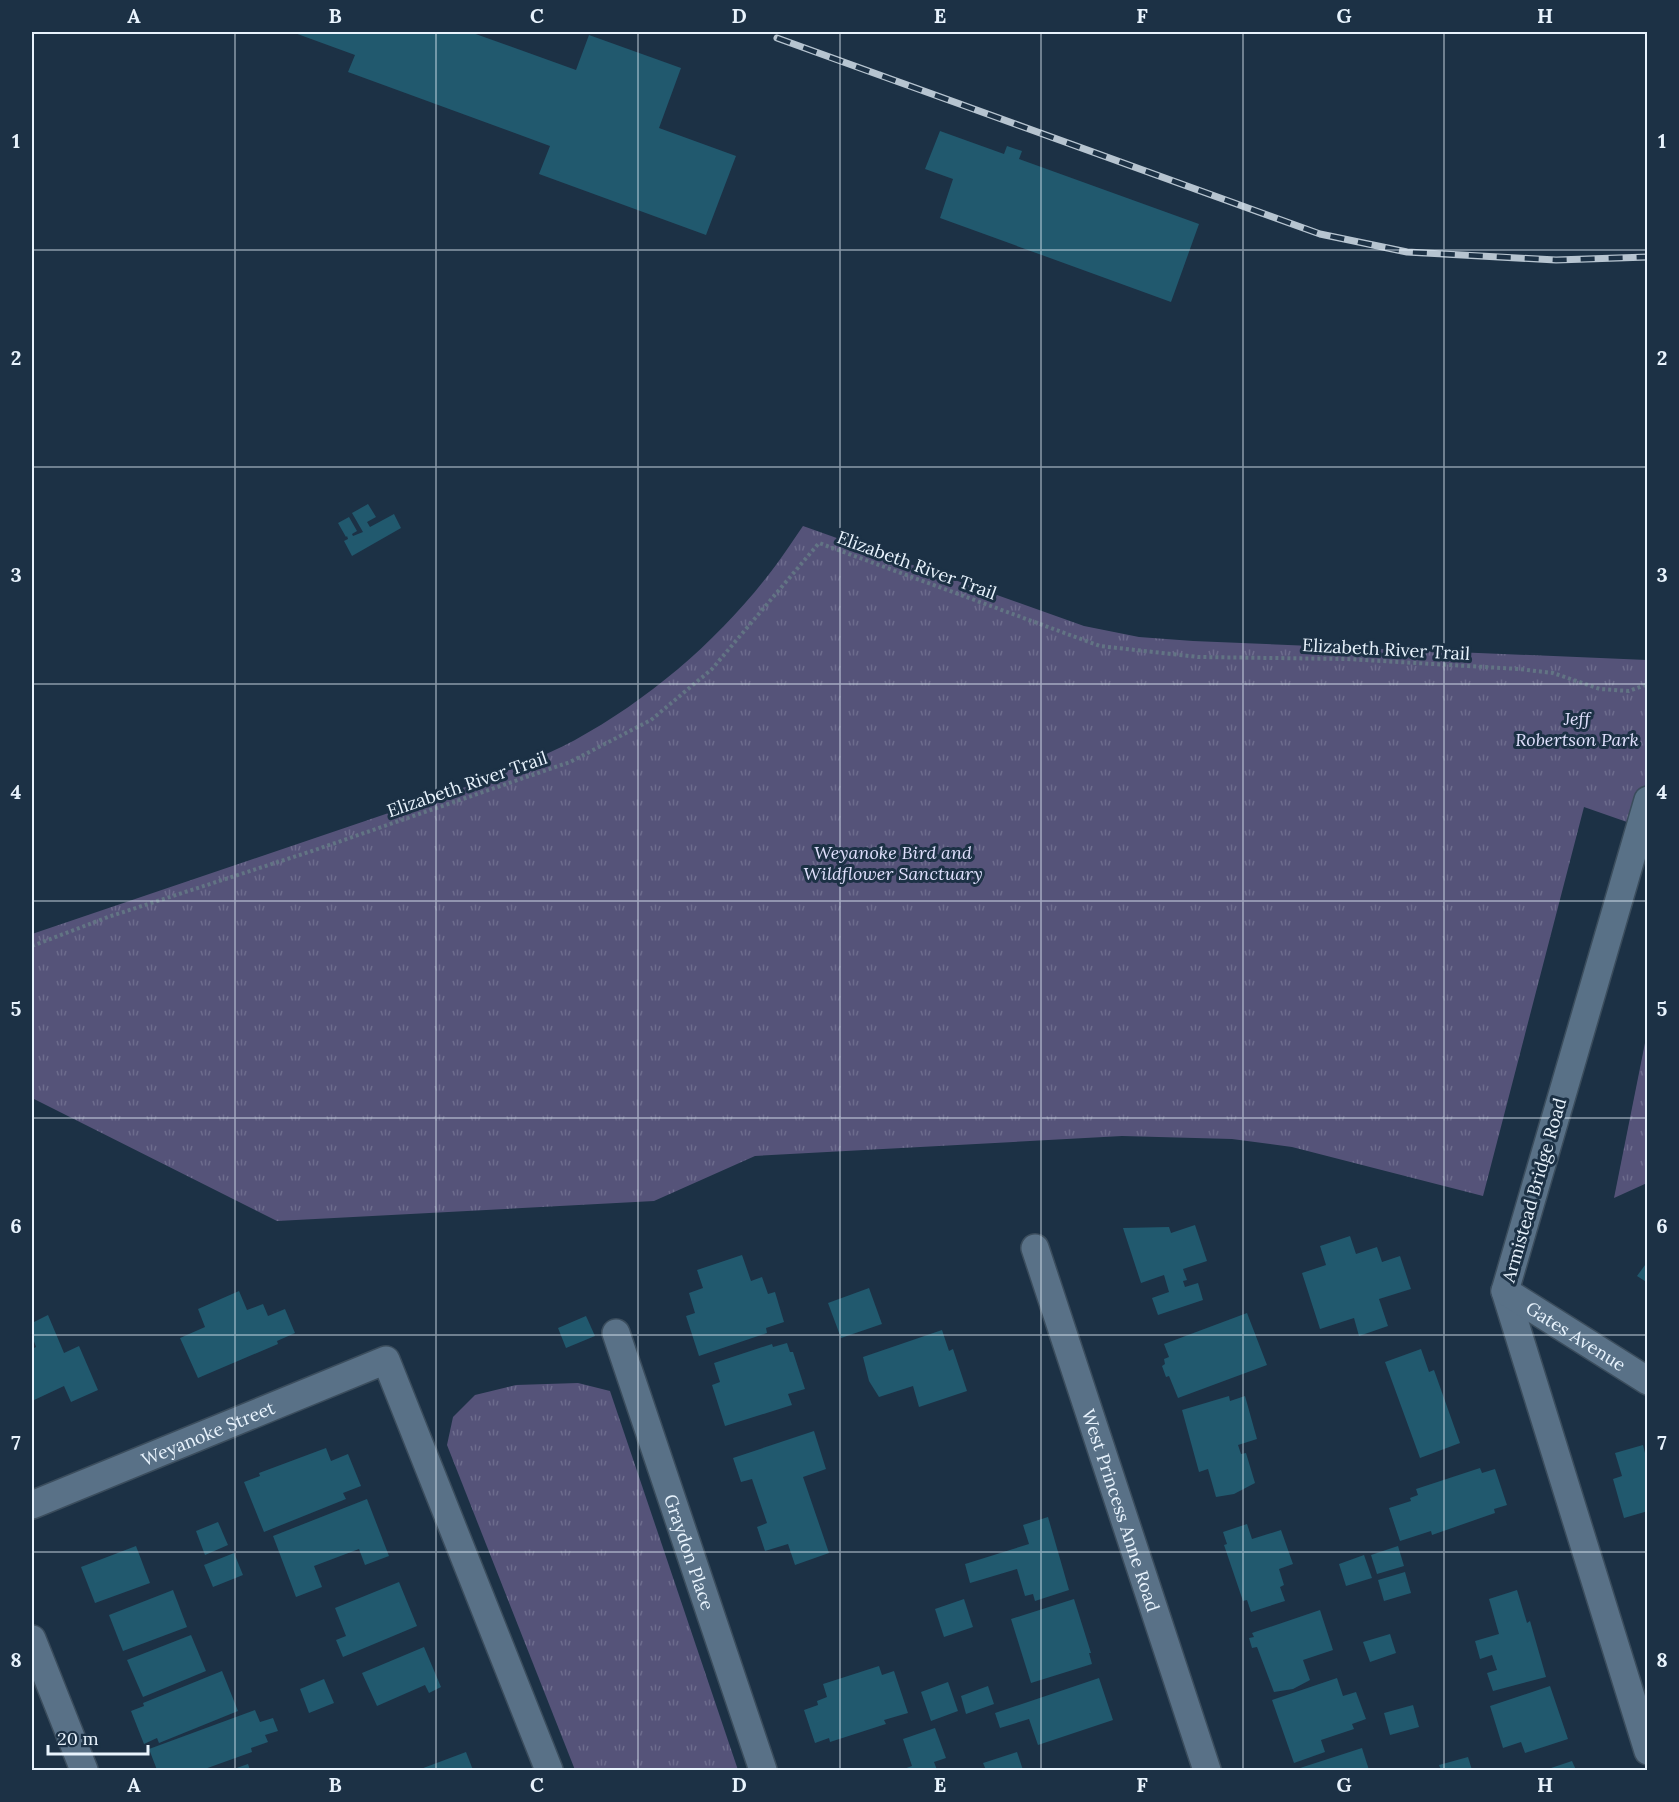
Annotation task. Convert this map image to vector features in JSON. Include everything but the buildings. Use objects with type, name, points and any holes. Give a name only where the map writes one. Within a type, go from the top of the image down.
[{"type":"street","name":"Armistead Bridge Road","points":[[1647,800],[1505,1291],[1647,1751]]},
{"type":"street","name":"West Princess Anne Road","points":[[1035,1248],[1207,1770]]},
{"type":"street","name":"Gates Avenue","points":[[1505,1291],[1647,1381]]},
{"type":"street","name":"Graydon Place","points":[[615,1333],[763,1770]]},
{"type":"street","name":"Weyanoke Street","points":[[32,1505],[386,1360],[549,1770]]},
{"type":"street","points":[[32,1639],[84,1770]]},
{"type":"path","name":"Elizabeth River Trail","points":[[32,946],[108,917],[323,847],[570,762],[651,720],[712,669],[819,543],[1100,646],[1198,657],[1347,659],[1519,669],[1553,673],[1600,689],[1629,691],[1647,684]]},
{"type":"green space","name":"Weyanoke Bird and Wildflower Sanctuary","points":[[803,526],[1084,626],[1139,637],[1647,660],[1647,829],[1584,807],[1483,1196],[1292,1147],[1232,1139],[1122,1136],[755,1156],[654,1201],[277,1221],[32,1098],[32,934],[474,784],[575,740],[654,688],[702,647],[746,602],[776,565]]},
{"type":"green space","points":[[1647,1033],[1647,1183],[1614,1198]]},
{"type":"green space","points":[[578,1383],[610,1391],[738,1770],[575,1770],[447,1445],[453,1417],[475,1395],[516,1385]]},
{"type":"railway","points":[[777,38],[1320,234],[1407,252],[1556,260],[1648,257]]},
{"type":"park label","name":"Jeff Robertson Park","points":[[1577,728]]}]
